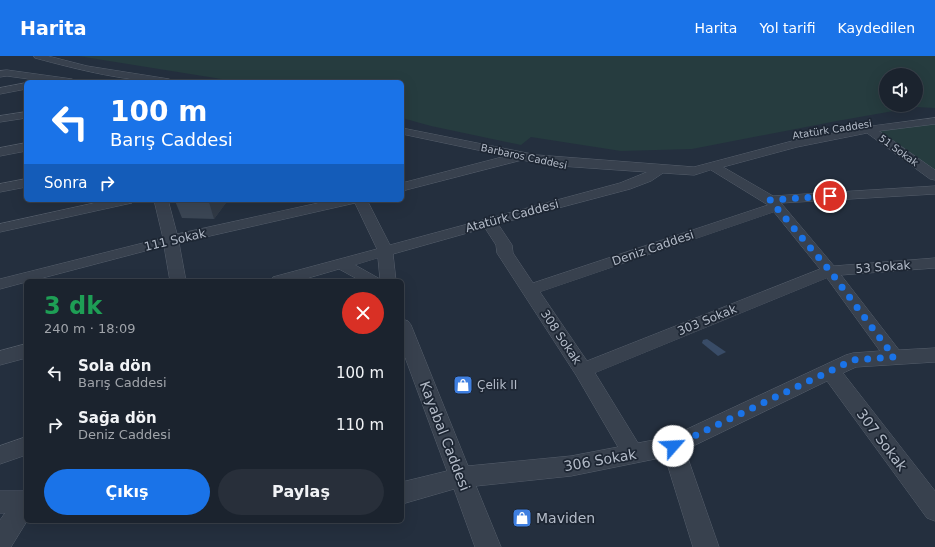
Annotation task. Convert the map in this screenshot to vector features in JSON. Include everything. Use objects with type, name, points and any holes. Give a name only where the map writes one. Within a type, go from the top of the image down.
[{"type":"street","points":[[38,56],[87,69],[156,80]]},
{"type":"street","points":[[0,74],[7,73],[57,80],[87,69]]},
{"type":"street","points":[[2,91],[24,86]]},
{"type":"street","points":[[0,119],[24,115]]},
{"type":"street","name":"Atatürk Caddesi","points":[[286,279],[385,250],[625,186],[646,178],[660,169],[685,164],[786,137],[866,127],[935,116]]},
{"type":"street","name":"Atatürk Caddesi","points":[[530,157],[660,169],[694,170],[866,127],[935,121]]},
{"type":"street","name":"51 Sokak","points":[[866,127],[935,176]]},
{"type":"street","name":"Barbaros Caddesi","points":[[404,131],[566,165],[646,178]]},
{"type":"street","points":[[0,152],[24,147]]},
{"type":"street","points":[[404,187],[530,157]]},
{"type":"street","points":[[712,166],[773,203],[830,271],[894,357]]},
{"type":"street","points":[[0,188],[24,183]]},
{"type":"street","name":"Deniz Caddesi","points":[[530,290],[773,203],[935,190]]},
{"type":"street","points":[[0,228],[118,202]]},
{"type":"street","points":[[162,202],[171,240],[178,279]]},
{"type":"street","name":"111 Sokak","points":[[0,284],[171,240],[341,202]]},
{"type":"street","points":[[361,202],[385,250],[388,279]]},
{"type":"street","name":"308 Sokak","points":[[489,222],[504,245],[505,253],[583,370],[633,454]]},
{"type":"street","name":"53 Sokak","points":[[830,271],[935,263]]},
{"type":"street","points":[[341,264],[369,279]]},
{"type":"street","name":"303 Sokak","points":[[583,370],[830,271]]},
{"type":"street","name":"Kayabal Caddesi","points":[[404,330],[488,547]]},
{"type":"street","points":[[0,358],[24,352]]},
{"type":"street","name":"306 Sokak","points":[[404,492],[461,478],[571,466],[673,446],[853,360],[935,355]]},
{"type":"street","name":"307 Sokak","points":[[830,371],[935,510]]},
{"type":"street","points":[[673,446],[706,547]]},
{"type":"street","points":[[0,455],[24,447]]},
{"type":"street","points":[[0,502],[24,502]]},
{"type":"street","points":[[0,542],[24,505]]},
{"type":"green space","points":[[78,56],[935,56],[935,108],[923,107],[923,68],[879,68],[879,112],[888,112],[692,149],[621,151],[531,137],[521,145],[431,126],[404,119],[404,80],[228,80]]},
{"type":"green space","points":[[935,124],[935,170],[879,131]]},
{"type":"water","points":[[707,339],[726,352],[718,356],[702,343],[703,340]]},
{"type":"place","name":"Çelik II","points":[[463,385]]},
{"type":"place","name":"Maviden","points":[[522,518]]},
{"type":"route","points":[[673,446],[853,360],[894,357],[830,271],[770,200],[830,196]]}]
